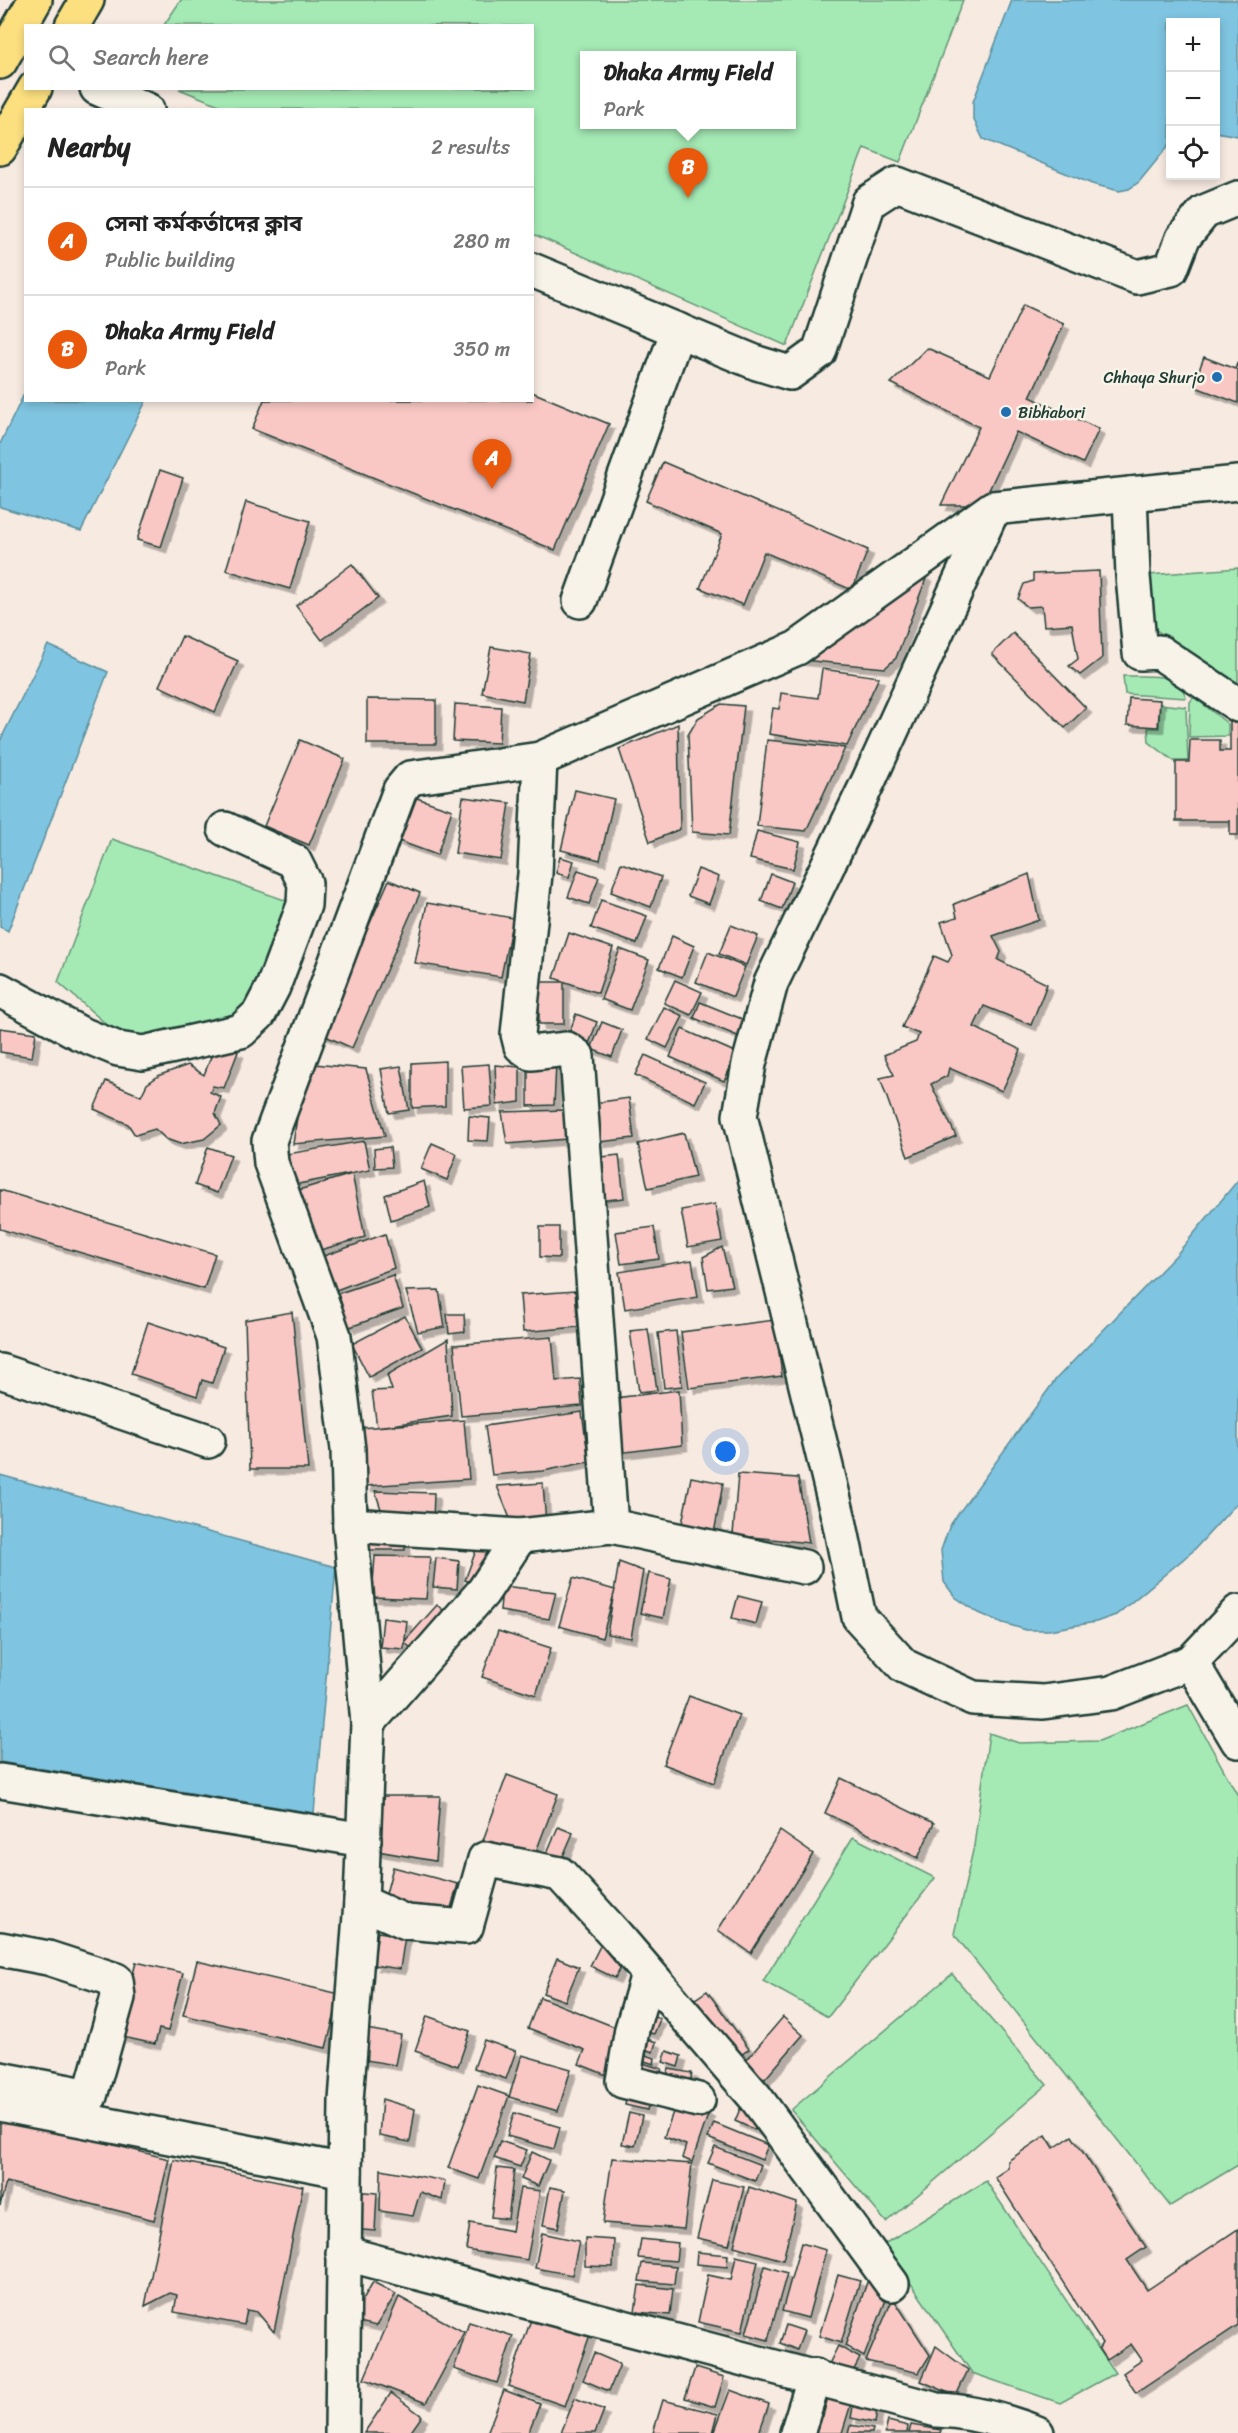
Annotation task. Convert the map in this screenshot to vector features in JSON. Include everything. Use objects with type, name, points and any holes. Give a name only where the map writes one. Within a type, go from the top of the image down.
[{"type":"main road","points":[[0,62],[34,0]]},
{"type":"main road","points":[[73,24],[87,0]]},
{"type":"main road","points":[[0,148],[34,90]]},
{"type":"street","points":[[101,90],[142,108]]},
{"type":"street","points":[[534,271],[757,363],[790,373],[819,352],[869,202],[897,184],[1137,277],[1170,269],[1183,238],[1204,212],[1238,198]]},
{"type":"street","points":[[580,601],[678,330]]},
{"type":"street","points":[[342,2433],[346,2102],[361,1902],[368,1723],[350,1525],[348,1449],[334,1336],[271,1163],[269,1142],[400,790],[410,778],[540,759],[797,648],[993,508],[1238,483]]},
{"type":"street","points":[[1130,494],[1133,576],[1140,653],[1159,652],[1238,705]]},
{"type":"street","points":[[993,508],[873,772],[771,982],[749,1064],[740,1116],[839,1520],[858,1617],[904,1666],[973,1698],[1043,1702],[1111,1693],[1191,1662],[1238,1612]]},
{"type":"street","points":[[540,759],[535,874],[518,1034],[521,1046],[531,1053],[567,1049],[577,1056],[610,1526]]},
{"type":"street","points":[[0,990],[79,1033],[118,1049],[143,1053],[241,1031],[260,1014],[273,987],[304,905],[305,883],[294,861],[225,829]]},
{"type":"street","points":[[0,1371],[208,1441]]},
{"type":"street","points":[[350,1525],[520,1536],[610,1526],[804,1567]]},
{"type":"street","points":[[368,1723],[483,1592],[520,1536]]},
{"type":"street","points":[[1191,1662],[1238,1741]]},
{"type":"street","points":[[0,1781],[364,1840]]},
{"type":"street","points":[[361,1902],[406,1922],[466,1927],[485,1859],[560,1875],[756,2098],[892,2283]]},
{"type":"street","points":[[0,1949],[48,1958],[116,1980],[118,1997],[90,2096],[0,2079]]},
{"type":"street","points":[[648,1974],[632,2030],[623,2081],[698,2100]]},
{"type":"street","points":[[0,2104],[345,2170]]},
{"type":"street","points":[[343,2253],[815,2376],[938,2410],[959,2422],[1017,2425],[1037,2433]]},
{"type":"street","points":[[797,2433],[815,2376]]},
{"type":"green space","points":[[181,0],[963,0],[900,162],[864,148],[787,346],[534,234],[534,108],[226,108],[182,90],[534,90],[534,24],[165,24]]},
{"type":"green space","points":[[1238,568],[1238,687],[1152,627],[1149,575]]},
{"type":"green space","points":[[1123,676],[1151,676],[1169,679],[1177,683],[1186,698],[1125,694]]},
{"type":"green space","points":[[1194,697],[1228,724],[1228,736],[1189,737],[1190,702]]},
{"type":"green space","points":[[1160,704],[1186,707],[1188,761],[1174,761],[1149,742],[1148,728],[1159,728]]},
{"type":"green space","points":[[112,839],[293,903],[259,1013],[138,1052],[58,982]]},
{"type":"green space","points":[[1188,1705],[1238,1796],[1238,2165],[1170,2206],[954,1934],[974,1846],[989,1733],[1019,1743],[1099,1741]]},
{"type":"green space","points":[[853,1837],[935,1878],[828,2017],[763,1981]]},
{"type":"green space","points":[[952,1974],[1047,2085],[886,2222],[791,2110]]},
{"type":"green space","points":[[986,2181],[1115,2373],[1060,2403],[972,2373],[884,2244]]},
{"type":"water","points":[[1012,0],[1238,0],[1238,136],[1220,133],[1220,18],[1166,18],[1166,149],[1139,182],[1129,189],[1119,191],[1092,184],[983,139],[973,118],[973,102]]},
{"type":"water","points":[[24,394],[24,402],[146,402],[81,531],[0,507],[0,444]]},
{"type":"water","points":[[48,645],[108,672],[8,931],[0,927],[0,741]]},
{"type":"water","points":[[1238,1180],[1238,1502],[1193,1551],[1116,1615],[1096,1622],[1049,1630],[1026,1630],[979,1613],[955,1597],[944,1582],[941,1550],[950,1525],[1056,1379],[1177,1254]]},
{"type":"water","points":[[0,1475],[336,1567],[314,1813],[0,1762]]},
{"type":"building","name":"Bibhabori","points":[[1023,305],[1064,324],[1030,397],[1099,429],[1083,463],[1016,432],[982,505],[941,505],[979,427],[891,383],[927,348],[990,376]]},
{"type":"building","name":"Chhaya Shurjo","points":[[1204,357],[1235,369],[1238,361],[1238,403],[1193,386]]},
{"type":"building","points":[[534,393],[609,424],[555,550],[252,429],[263,402],[534,402]]},
{"type":"building","points":[[663,462],[868,550],[852,590],[764,552],[743,605],[700,588],[722,534],[646,501]]},
{"type":"building","points":[[160,470],[183,478],[161,547],[137,540]]},
{"type":"building","points":[[246,502],[310,521],[290,589],[226,570]]},
{"type":"building","points":[[352,564],[378,598],[322,640],[296,606]]},
{"type":"building","points":[[1099,571],[1102,658],[1080,675],[1069,666],[1078,659],[1072,624],[1044,626],[1042,606],[1028,607],[1018,599],[1024,584],[1033,581],[1033,574]]},
{"type":"building","points":[[914,572],[927,576],[896,658],[885,668],[801,660]]},
{"type":"building","points":[[1013,633],[1086,708],[1065,728],[992,654]]},
{"type":"building","points":[[182,636],[238,661],[215,712],[159,686]]},
{"type":"building","points":[[491,647],[531,654],[523,701],[482,693]]},
{"type":"building","points":[[822,669],[879,677],[847,746],[769,734],[773,708],[779,709],[781,693],[818,698]]},
{"type":"building","points":[[1129,698],[1160,700],[1158,727],[1127,725]]},
{"type":"building","points":[[367,699],[436,700],[436,744],[367,744]]},
{"type":"building","points":[[455,704],[501,707],[499,743],[453,741]]},
{"type":"building","points":[[721,704],[744,706],[729,835],[692,832],[688,735],[698,718]]},
{"type":"building","points":[[1230,721],[1238,721],[1238,835],[1230,835],[1230,821],[1176,821],[1176,762],[1189,762],[1190,740],[1220,740],[1220,751],[1230,751]]},
{"type":"building","points":[[678,724],[680,829],[650,842],[619,749]]},
{"type":"building","points":[[300,740],[345,759],[309,845],[264,826]]},
{"type":"building","points":[[767,740],[845,748],[806,831],[757,826]]},
{"type":"building","points":[[575,790],[614,799],[600,860],[561,850]]},
{"type":"building","points":[[411,796],[452,810],[437,855],[396,840]]},
{"type":"building","points":[[463,797],[510,803],[501,860],[455,853]]},
{"type":"building","points":[[757,831],[800,842],[793,869],[750,859]]},
{"type":"building","points":[[560,857],[574,861],[569,877],[556,873]]},
{"type":"building","points":[[621,863],[661,877],[651,907],[611,892]]},
{"type":"building","points":[[698,869],[719,877],[709,904],[688,896]]},
{"type":"building","points":[[578,870],[599,877],[589,904],[568,897]]},
{"type":"building","points":[[771,874],[792,882],[782,909],[761,901]]},
{"type":"building","points":[[1029,874],[1039,920],[993,936],[1001,952],[998,960],[1047,984],[1031,1025],[984,1006],[974,1027],[1021,1050],[1002,1091],[949,1068],[947,1076],[931,1084],[956,1136],[908,1157],[880,1078],[894,1075],[884,1055],[916,1042],[919,1034],[902,1027],[934,956],[948,962],[952,955],[941,922],[957,917],[954,904]]},
{"type":"building","points":[[389,880],[420,893],[352,1048],[321,1034]]},
{"type":"building","points":[[601,900],[647,916],[637,944],[591,928]]},
{"type":"building","points":[[427,903],[513,918],[501,977],[415,963]]},
{"type":"building","points":[[731,925],[758,936],[746,965],[719,954]]},
{"type":"building","points":[[569,933],[613,948],[598,993],[554,978]]},
{"type":"building","points":[[672,936],[694,946],[682,977],[659,968]]},
{"type":"building","points":[[620,949],[649,960],[630,1010],[601,999]]},
{"type":"building","points":[[708,952],[745,967],[733,997],[696,982]]},
{"type":"building","points":[[675,980],[702,992],[691,1015],[664,1003]]},
{"type":"building","points":[[539,982],[564,982],[564,1024],[539,1024]]},
{"type":"building","points":[[700,1002],[747,1021],[740,1037],[694,1018]]},
{"type":"building","points":[[664,1007],[683,1016],[667,1048],[648,1039]]},
{"type":"building","points":[[576,1014],[597,1022],[587,1049],[566,1042]]},
{"type":"building","points":[[602,1022],[622,1030],[612,1057],[591,1049]]},
{"type":"building","points":[[0,1028],[36,1033],[32,1057],[0,1052]]},
{"type":"building","points":[[682,1029],[737,1053],[724,1081],[670,1057]]},
{"type":"building","points":[[216,1044],[238,1052],[224,1088],[213,1086],[210,1092],[221,1097],[215,1113],[221,1125],[204,1139],[180,1144],[166,1139],[155,1129],[135,1135],[128,1124],[94,1109],[106,1081],[141,1096],[147,1084],[160,1075],[188,1065],[204,1075]]},
{"type":"building","points":[[645,1055],[705,1082],[695,1103],[635,1075]]},
{"type":"building","points":[[445,1061],[445,1106],[412,1108],[412,1063]]},
{"type":"building","points":[[528,1061],[556,1064],[554,1105],[528,1106]]},
{"type":"building","points":[[314,1064],[366,1069],[385,1136],[293,1144],[301,1091]]},
{"type":"building","points":[[489,1064],[492,1106],[464,1108],[461,1066]]},
{"type":"building","points":[[495,1065],[520,1067],[520,1102],[497,1105]]},
{"type":"building","points":[[401,1066],[409,1110],[389,1113],[381,1069]]},
{"type":"building","points":[[629,1098],[634,1138],[599,1142],[594,1103]]},
{"type":"building","points":[[565,1110],[567,1139],[507,1144],[502,1112]]},
{"type":"building","points":[[469,1116],[490,1118],[488,1141],[468,1140]]},
{"type":"building","points":[[684,1133],[695,1177],[648,1188],[638,1144]]},
{"type":"building","points":[[364,1141],[370,1170],[288,1186],[281,1155]]},
{"type":"building","points":[[432,1143],[457,1154],[447,1180],[421,1169]]},
{"type":"building","points":[[208,1147],[231,1155],[217,1193],[195,1185]]},
{"type":"building","points":[[390,1147],[392,1167],[375,1168],[374,1149]]},
{"type":"building","points":[[619,1155],[624,1198],[598,1201],[593,1158]]},
{"type":"building","points":[[352,1174],[365,1237],[317,1251],[292,1192]]},
{"type":"building","points":[[424,1181],[430,1207],[391,1220],[385,1195]]},
{"type":"building","points":[[0,1190],[215,1254],[204,1289],[0,1229]]},
{"type":"building","points":[[715,1204],[722,1241],[688,1247],[681,1210]]},
{"type":"building","points":[[540,1227],[559,1227],[559,1258],[540,1257]]},
{"type":"building","points":[[654,1227],[659,1259],[621,1264],[616,1232]]},
{"type":"building","points":[[385,1234],[394,1268],[331,1292],[321,1257]]},
{"type":"building","points":[[722,1247],[732,1286],[708,1289],[703,1257]]},
{"type":"building","points":[[692,1260],[698,1297],[625,1309],[619,1272]]},
{"type":"building","points":[[393,1275],[403,1308],[350,1327],[328,1297]]},
{"type":"building","points":[[439,1290],[445,1327],[418,1332],[406,1291]]},
{"type":"building","points":[[575,1291],[578,1327],[523,1332],[520,1295]]},
{"type":"building","points":[[292,1312],[308,1469],[250,1469],[245,1320]]},
{"type":"building","points":[[447,1314],[464,1314],[465,1332],[449,1334]]},
{"type":"building","points":[[405,1316],[422,1348],[369,1377],[352,1344]]},
{"type":"building","points":[[775,1320],[782,1376],[689,1388],[681,1332]]},
{"type":"building","points":[[148,1322],[224,1347],[212,1383],[202,1380],[197,1396],[131,1374]]},
{"type":"building","points":[[648,1329],[657,1390],[639,1392],[630,1331]]},
{"type":"building","points":[[676,1331],[682,1386],[664,1388],[658,1333]]},
{"type":"building","points":[[552,1337],[556,1381],[580,1379],[582,1406],[461,1416],[454,1345]]},
{"type":"building","points":[[448,1339],[452,1416],[377,1427],[372,1391],[392,1390],[387,1375]]},
{"type":"building","points":[[679,1390],[682,1445],[618,1453],[615,1398]]},
{"type":"building","points":[[582,1412],[589,1462],[543,1471],[492,1475],[485,1426]]},
{"type":"building","points":[[464,1420],[469,1479],[366,1486],[361,1428]]},
{"type":"building","points":[[738,1474],[798,1478],[809,1543],[733,1535]]},
{"type":"building","points":[[691,1477],[723,1483],[712,1545],[679,1539]]},
{"type":"building","points":[[543,1483],[546,1524],[513,1526],[497,1486]]},
{"type":"building","points":[[375,1491],[434,1493],[433,1523],[385,1521]]},
{"type":"building","points":[[368,1532],[405,1533],[405,1550],[368,1550]]},
{"type":"building","points":[[478,1545],[494,1551],[481,1586],[465,1580]]},
{"type":"building","points":[[375,1556],[430,1557],[426,1599],[372,1597]]},
{"type":"building","points":[[436,1558],[459,1561],[457,1589],[433,1587]]},
{"type":"building","points":[[619,1562],[643,1571],[631,1638],[607,1634]]},
{"type":"building","points":[[649,1573],[671,1579],[663,1618],[640,1613]]},
{"type":"building","points":[[573,1578],[615,1590],[602,1638],[559,1626]]},
{"type":"building","points":[[502,1586],[556,1592],[549,1619],[500,1611]]},
{"type":"building","points":[[738,1596],[762,1602],[756,1624],[732,1618]]},
{"type":"building","points":[[437,1605],[452,1618],[420,1656],[404,1642]]},
{"type":"building","points":[[383,1618],[407,1621],[404,1649],[380,1647]]},
{"type":"building","points":[[498,1631],[551,1648],[536,1695],[482,1677]]},
{"type":"building","points":[[689,1696],[739,1715],[714,1783],[663,1764]]},
{"type":"building","points":[[507,1775],[558,1794],[532,1862],[482,1843]]},
{"type":"building","points":[[841,1778],[934,1823],[918,1858],[825,1813]]},
{"type":"building","points":[[370,1796],[440,1796],[435,1861],[372,1850]]},
{"type":"building","points":[[558,1827],[573,1833],[558,1868],[543,1862]]},
{"type":"building","points":[[780,1831],[813,1854],[751,1953],[718,1930]]},
{"type":"building","points":[[393,1867],[458,1884],[446,1925],[382,1909]]},
{"type":"building","points":[[378,1932],[405,1936],[400,1969],[373,1965]]},
{"type":"building","points":[[601,1944],[626,1956],[615,1978],[590,1966]]},
{"type":"building","points":[[557,1958],[579,1967],[565,2001],[543,1993]]},
{"type":"building","points":[[197,1961],[340,1994],[326,2048],[183,2015]]},
{"type":"building","points":[[136,1962],[183,1973],[168,2031],[159,2029],[155,2044],[118,2036]]},
{"type":"building","points":[[707,1991],[749,2049],[730,2063],[688,2004]]},
{"type":"building","points":[[540,1997],[627,2032],[609,2076],[579,2064],[585,2050],[528,2028]]},
{"type":"building","points":[[644,2013],[660,2019],[654,2034],[638,2029]]},
{"type":"building","points":[[427,2016],[470,2031],[458,2066],[415,2051]]},
{"type":"building","points":[[783,2017],[803,2035],[758,2087],[738,2070]]},
{"type":"building","points":[[366,2029],[401,2035],[395,2065],[360,2059]]},
{"type":"building","points":[[637,2035],[656,2042],[653,2052],[633,2045]]},
{"type":"building","points":[[484,2040],[516,2051],[506,2079],[474,2068]]},
{"type":"building","points":[[634,2051],[655,2058],[654,2064],[632,2057]]},
{"type":"building","points":[[667,2051],[681,2056],[678,2067],[663,2062]]},
{"type":"building","points":[[522,2055],[571,2069],[558,2111],[509,2097]]},
{"type":"building","points":[[636,2061],[662,2069],[657,2085],[631,2078]]},
{"type":"building","points":[[669,2069],[692,2073],[690,2083],[666,2079]]},
{"type":"building","points":[[478,2085],[509,2096],[479,2179],[448,2168]]},
{"type":"building","points":[[628,2092],[650,2097],[647,2110],[625,2105]]},
{"type":"building","points":[[382,2099],[415,2109],[410,2142],[379,2136]]},
{"type":"building","points":[[677,2101],[709,2112],[692,2162],[682,2158],[686,2145],[664,2137]]},
{"type":"building","points":[[740,2109],[760,2118],[755,2130],[735,2121]]},
{"type":"building","points":[[514,2113],[560,2127],[554,2149],[507,2136]]},
{"type":"building","points":[[629,2113],[642,2116],[635,2146],[622,2144]]},
{"type":"building","points":[[0,2116],[169,2159],[154,2220],[6,2182],[0,2206]]},
{"type":"building","points":[[714,2123],[768,2145],[762,2160],[708,2138]]},
{"type":"building","points":[[1046,2135],[1054,2148],[1072,2136],[1146,2247],[1127,2260],[1147,2290],[1238,2229],[1238,2325],[1136,2393],[1123,2373],[1142,2360],[1131,2344],[1107,2360],[1099,2348],[1102,2343],[995,2177],[1008,2168],[1008,2161]]},
{"type":"building","points":[[500,2141],[527,2150],[520,2167],[494,2158]]},
{"type":"building","points":[[715,2147],[761,2165],[755,2181],[708,2163]]},
{"type":"building","points":[[532,2152],[549,2160],[538,2186],[521,2179]]},
{"type":"building","points":[[612,2158],[692,2164],[684,2229],[603,2223]]},
{"type":"building","points":[[174,2160],[303,2186],[274,2332],[257,2312],[247,2310],[244,2325],[174,2312],[177,2295],[170,2293],[145,2306]]},
{"type":"building","points":[[497,2168],[514,2170],[508,2219],[491,2217]]},
{"type":"building","points":[[381,2169],[445,2181],[442,2200],[420,2192],[413,2216],[380,2211]]},
{"type":"building","points":[[712,2180],[744,2187],[729,2245],[697,2238]]},
{"type":"building","points":[[550,2187],[565,2190],[558,2228],[543,2225]]},
{"type":"building","points":[[749,2187],[797,2203],[783,2260],[734,2246]]},
{"type":"building","points":[[520,2188],[540,2191],[527,2260],[466,2250],[470,2223],[512,2231]]},
{"type":"building","points":[[353,2191],[377,2193],[375,2231],[351,2229]]},
{"type":"building","points":[[542,2233],[579,2241],[572,2275],[535,2268]]},
{"type":"building","points":[[585,2238],[614,2240],[613,2267],[585,2266]]},
{"type":"building","points":[[641,2239],[678,2243],[676,2261],[638,2258]]},
{"type":"building","points":[[801,2243],[826,2250],[808,2318],[782,2311]]},
{"type":"building","points":[[697,2252],[728,2255],[727,2267],[696,2264]]},
{"type":"building","points":[[736,2256],[758,2261],[742,2332],[698,2322],[708,2275],[731,2280]]},
{"type":"building","points":[[642,2263],[676,2266],[674,2284],[639,2281]]},
{"type":"building","points":[[873,2265],[889,2292],[864,2357],[845,2346]]},
{"type":"building","points":[[765,2266],[787,2273],[768,2340],[746,2334]]},
{"type":"building","points":[[838,2275],[860,2281],[841,2343],[819,2336]]},
{"type":"building","points":[[373,2282],[396,2294],[376,2326],[351,2320]]},
{"type":"building","points":[[639,2285],[673,2289],[670,2315],[635,2312]]},
{"type":"building","points":[[399,2297],[464,2332],[426,2403],[364,2379]]},
{"type":"building","points":[[893,2298],[930,2355],[919,2373],[866,2361]]},
{"type":"building","points":[[534,2311],[591,2332],[565,2406],[508,2386]]},
{"type":"building","points":[[469,2322],[513,2336],[497,2383],[454,2369]]},
{"type":"building","points":[[786,2325],[804,2331],[797,2350],[780,2343]]},
{"type":"building","points":[[838,2346],[860,2358],[849,2379],[827,2368]]},
{"type":"building","points":[[936,2346],[968,2370],[956,2396],[921,2381]]},
{"type":"building","points":[[594,2353],[620,2364],[609,2391],[583,2380]]},
{"type":"building","points":[[695,2368],[724,2377],[715,2407],[685,2398]]},
{"type":"building","points":[[504,2390],[540,2404],[528,2433],[487,2433]]},
{"type":"building","points":[[730,2390],[769,2404],[759,2433],[714,2433]]},
{"type":"building","points":[[391,2393],[422,2416],[410,2433],[364,2433]]},
{"type":"building","points":[[855,2395],[879,2399],[875,2423],[851,2418]]},
{"type":"building","points":[[828,2397],[851,2404],[842,2433],[801,2433],[808,2410],[823,2416]]},
{"type":"building","points":[[575,2398],[604,2410],[595,2433],[561,2433]]},
{"type":"building","points":[[663,2400],[718,2414],[713,2433],[653,2433]]},
{"type":"building","points":[[888,2421],[908,2426],[907,2433],[885,2433]]},
{"type":"building","points":[[850,2425],[873,2429],[872,2433],[848,2433]]},
{"type":"building","points":[[911,2425],[941,2430],[940,2433],[909,2433]]},
{"type":"place","name":"Dhaka Army Field","points":[[688,198]]},
{"type":"place","name":"Chhaya Shurjo","points":[[1217,377]]},
{"type":"place","name":"Bibhabori","points":[[1006,412]]},
{"type":"place","name":"সেনা কর্মকর্তাদের ক্লাব","points":[[492,489]]}]
